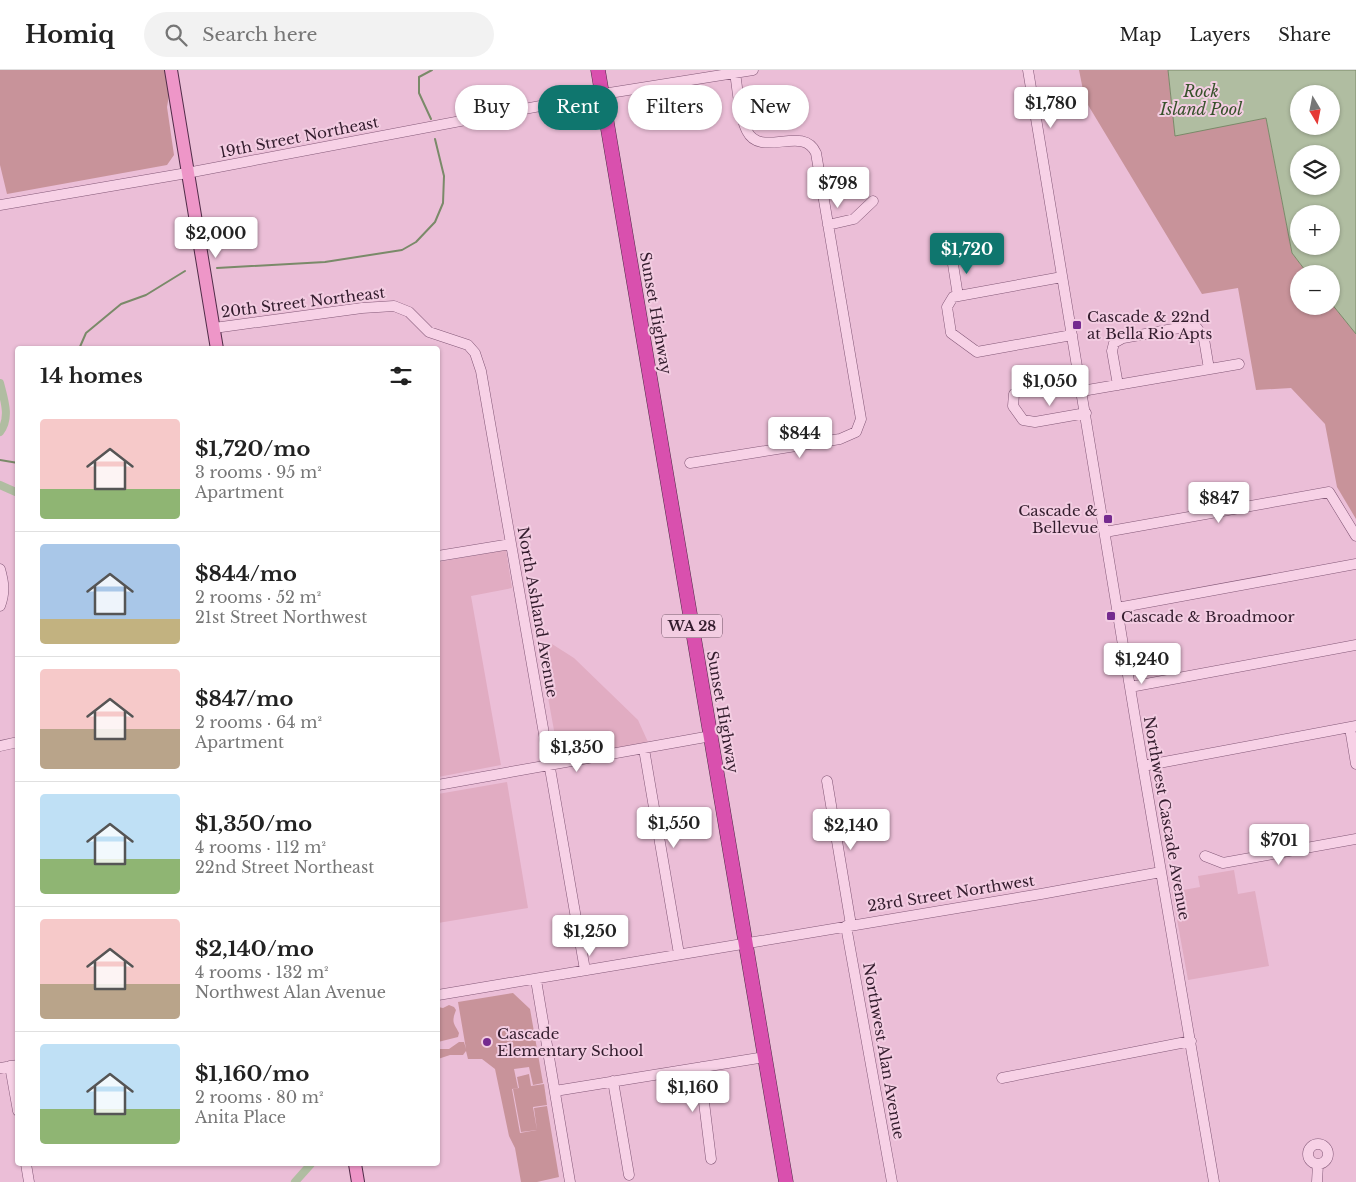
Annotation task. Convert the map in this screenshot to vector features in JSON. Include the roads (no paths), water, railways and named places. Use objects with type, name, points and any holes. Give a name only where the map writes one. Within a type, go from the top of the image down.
[{"type":"highway","name":"Sunset Highway","points":[[598,70],[601,85]]},
{"type":"highway","name":"Sunset Highway","points":[[609,130],[786,1182]]},
{"type":"main road","points":[[171,70],[217,346]]},
{"type":"main road","points":[[355,1166],[358,1182]]},
{"type":"street","name":"19th Street Northeast","points":[[618,92],[753,70]]},
{"type":"street","name":"Northwest Cascade Avenue","points":[[1028,70],[1214,1182]]},
{"type":"street","points":[[690,463],[846,438],[859,428],[859,404],[814,149],[804,141],[764,143],[751,136],[744,121],[735,73]]},
{"type":"street","name":"19th Street Northeast","points":[[0,205],[187,173],[538,106]]},
{"type":"street","points":[[828,225],[854,219],[873,201]]},
{"type":"street","points":[[952,258],[958,296]]},
{"type":"street","points":[[1062,277],[953,297],[948,307],[951,333],[977,352],[1072,335]]},
{"type":"street","name":"20th Street Northeast","points":[[214,328],[383,306],[402,308],[419,323]]},
{"type":"street","name":"North Ashland Avenue","points":[[419,323],[429,332],[468,345],[478,361],[586,970]]},
{"type":"street","points":[[1118,385],[1112,350],[1114,343],[1132,336],[1190,326],[1197,328],[1204,339],[1209,369]]},
{"type":"street","points":[[1082,391],[1240,364]]},
{"type":"street","points":[[1014,394],[1013,406],[1023,420],[1035,422],[1086,413]]},
{"type":"street","points":[[1105,532],[1329,492],[1356,536]]},
{"type":"street","points":[[440,556],[511,544]]},
{"type":"street","points":[[1117,608],[1356,564]]},
{"type":"street","points":[[0,569],[4,583],[4,596],[0,606]]},
{"type":"street","points":[[1130,687],[1356,646]]},
{"type":"street","points":[[1143,766],[1353,727],[1356,764]]},
{"type":"street","points":[[440,785],[711,736]]},
{"type":"street","points":[[0,746],[15,743]]},
{"type":"street","points":[[644,749],[679,954]]},
{"type":"street","name":"Northwest Alan Avenue","points":[[827,780],[892,1182]]},
{"type":"street","points":[[1205,856],[1223,863],[1356,839]]},
{"type":"street","name":"23rd Street Northwest","points":[[440,995],[536,980],[1161,872]]},
{"type":"street","points":[[536,980],[570,1182]]},
{"type":"street","points":[[1002,1078],[1191,1041]]},
{"type":"street","points":[[555,1091],[765,1057]]},
{"type":"street","points":[[9,1067],[15,1096]]},
{"type":"street","points":[[702,1067],[701,1078],[711,1159]]},
{"type":"street","points":[[613,1081],[629,1175]]},
{"type":"street","points":[[1317,1182],[1318,1164]]},
{"type":"street","points":[[26,1166],[29,1182]]},
{"type":"water","name":"Rock Island Pool","points":[[1168,70],[1356,70],[1356,334],[1340,314],[1340,265],[1301,265],[1294,255],[1340,255],[1340,205],[1290,205],[1290,243],[1266,118],[1175,136]]},
{"type":"waterway","points":[[431,119],[419,93],[419,77],[432,70]]},
{"type":"waterway","points":[[217,268],[325,262],[402,250],[416,242],[435,222],[443,203],[444,176],[435,139]]},
{"type":"waterway","points":[[80,346],[86,333],[121,304],[146,295],[185,271]]},
{"type":"waterway","points":[[0,383],[6,415],[0,432]]},
{"type":"waterway","points":[[0,460],[15,462]]},
{"type":"waterway","points":[[0,485],[15,492]]},
{"type":"waterway","points":[[295,1182],[309,1166]]},
{"type":"place","name":"Cascade & 22nd at Bella Rio Apts","points":[[1077,325]]},
{"type":"place","name":"Cascade & Bellevue","points":[[1108,519]]},
{"type":"place","name":"Cascade & Broadmoor","points":[[1111,616]]},
{"type":"place","name":"Cascade Elementary School","points":[[487,1042]]}]
